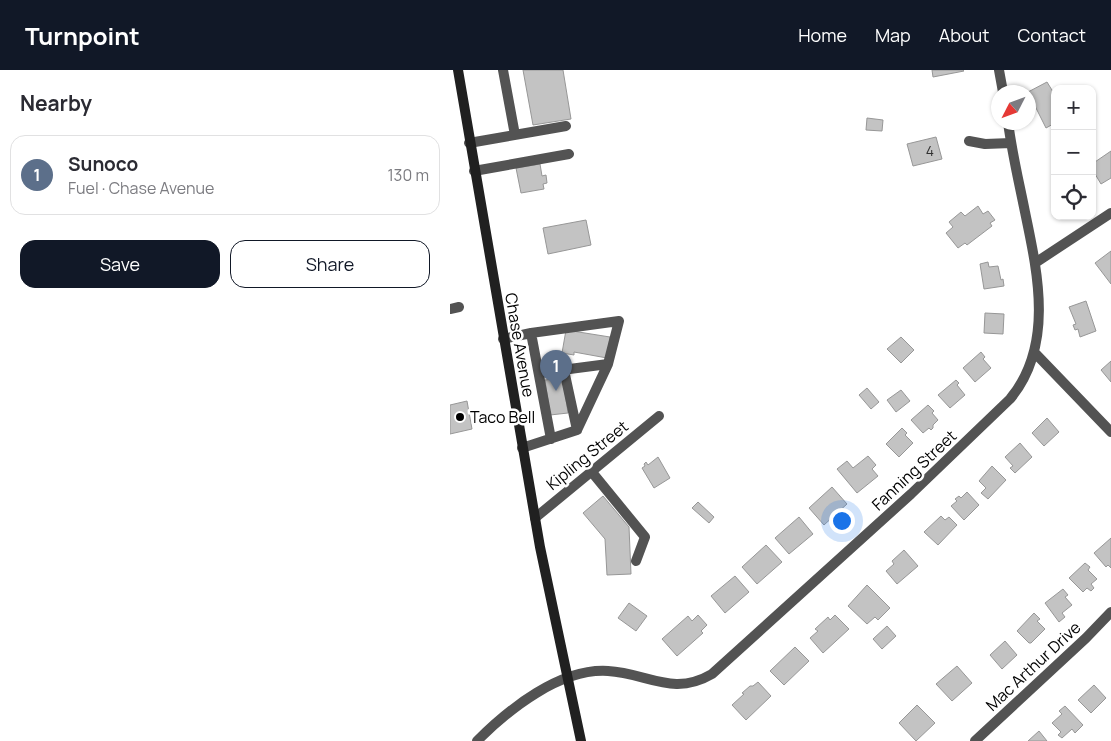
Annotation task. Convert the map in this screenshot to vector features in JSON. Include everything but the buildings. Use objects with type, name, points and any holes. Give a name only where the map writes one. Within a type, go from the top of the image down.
[{"type":"main road","name":"Chase Avenue","points":[[458,70],[522,448],[581,741]]},
{"type":"street","points":[[503,70],[515,135]]},
{"type":"street","points":[[1000,70],[1002,85]]},
{"type":"street","points":[[469,143],[566,126]]},
{"type":"street","name":"Fanning Street","points":[[477,741],[497,722],[523,702],[540,691],[567,678],[590,672],[610,671],[659,683],[678,684],[696,682],[712,674],[911,494],[1010,399],[1023,382],[1030,368],[1034,352],[1039,302],[1035,263],[1009,130]]},
{"type":"street","points":[[969,141],[986,144],[1011,143]]},
{"type":"street","points":[[474,171],[569,154]]},
{"type":"street","points":[[1035,263],[1111,213]]},
{"type":"street","points":[[503,339],[531,333],[619,321],[608,364],[576,430],[522,448]]},
{"type":"street","points":[[531,333],[552,439]]},
{"type":"street","points":[[1034,352],[1111,432]]},
{"type":"street","points":[[539,373],[608,364]]},
{"type":"street","points":[[564,370],[568,401],[576,430]]},
{"type":"street","name":"Kipling Street","points":[[535,518],[659,416]]},
{"type":"street","points":[[591,471],[646,537],[636,561]]},
{"type":"street","name":"Mac Arthur Drive","points":[[975,741],[1086,638],[1111,612]]},
{"type":"place","name":"Sunoco","points":[[556,391]]},
{"type":"place","name":"Taco Bell","points":[[460,417]]}]
